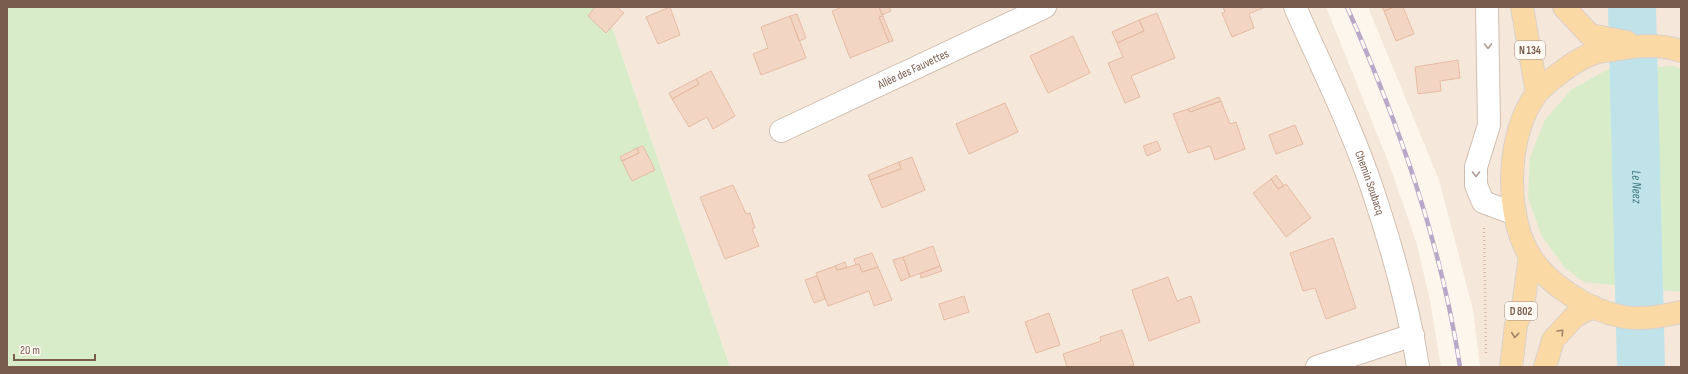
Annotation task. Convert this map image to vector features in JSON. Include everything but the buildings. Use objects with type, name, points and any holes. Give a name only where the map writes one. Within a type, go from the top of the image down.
[{"type":"main road","name":"N 134","points":[[1522,7],[1538,93]]},
{"type":"main road","points":[[1564,7],[1590,35],[1681,51]]},
{"type":"main road","points":[[1644,44],[1593,53],[1556,75],[1538,93],[1523,119],[1514,150],[1512,178],[1515,214],[1520,234],[1530,255],[1543,273],[1558,286],[1593,307],[1624,317],[1658,317],[1681,312]]},
{"type":"main road","name":"D 802","points":[[1511,367],[1516,325],[1523,307],[1530,255]]},
{"type":"main road","points":[[1545,367],[1553,340],[1575,316],[1593,307]]},
{"type":"street","name":"Allée des Fauvettes","points":[[781,131],[1045,7]]},
{"type":"street","name":"Chemin Soubacq","points":[[1295,7],[1352,135],[1373,191],[1413,335],[1418,367]]},
{"type":"street","points":[[1487,7],[1489,125],[1476,167],[1476,185],[1483,202],[1515,214]]},
{"type":"street","points":[[1317,367],[1413,335]]},
{"type":"path","points":[[1483,202],[1486,357]]},
{"type":"shaded area","points":[[605,7],[1326,7],[1388,161],[1416,241],[1430,300],[1441,367],[730,367]]},
{"type":"shaded area","points":[[1368,7],[1681,7],[1681,367],[1480,367],[1473,310],[1439,180]]},
{"type":"green space","points":[[7,7],[605,7],[730,367],[7,367]]},
{"type":"green space","points":[[1673,66],[1681,69],[1681,292],[1584,282],[1565,268],[1541,235],[1528,197],[1530,157],[1545,120],[1571,90],[1606,70]]},
{"type":"waterway","name":"Le Neez","points":[[1632,7],[1641,367]]},
{"type":"railway","points":[[1347,7],[1384,94],[1416,183],[1442,274],[1460,367]]}]
